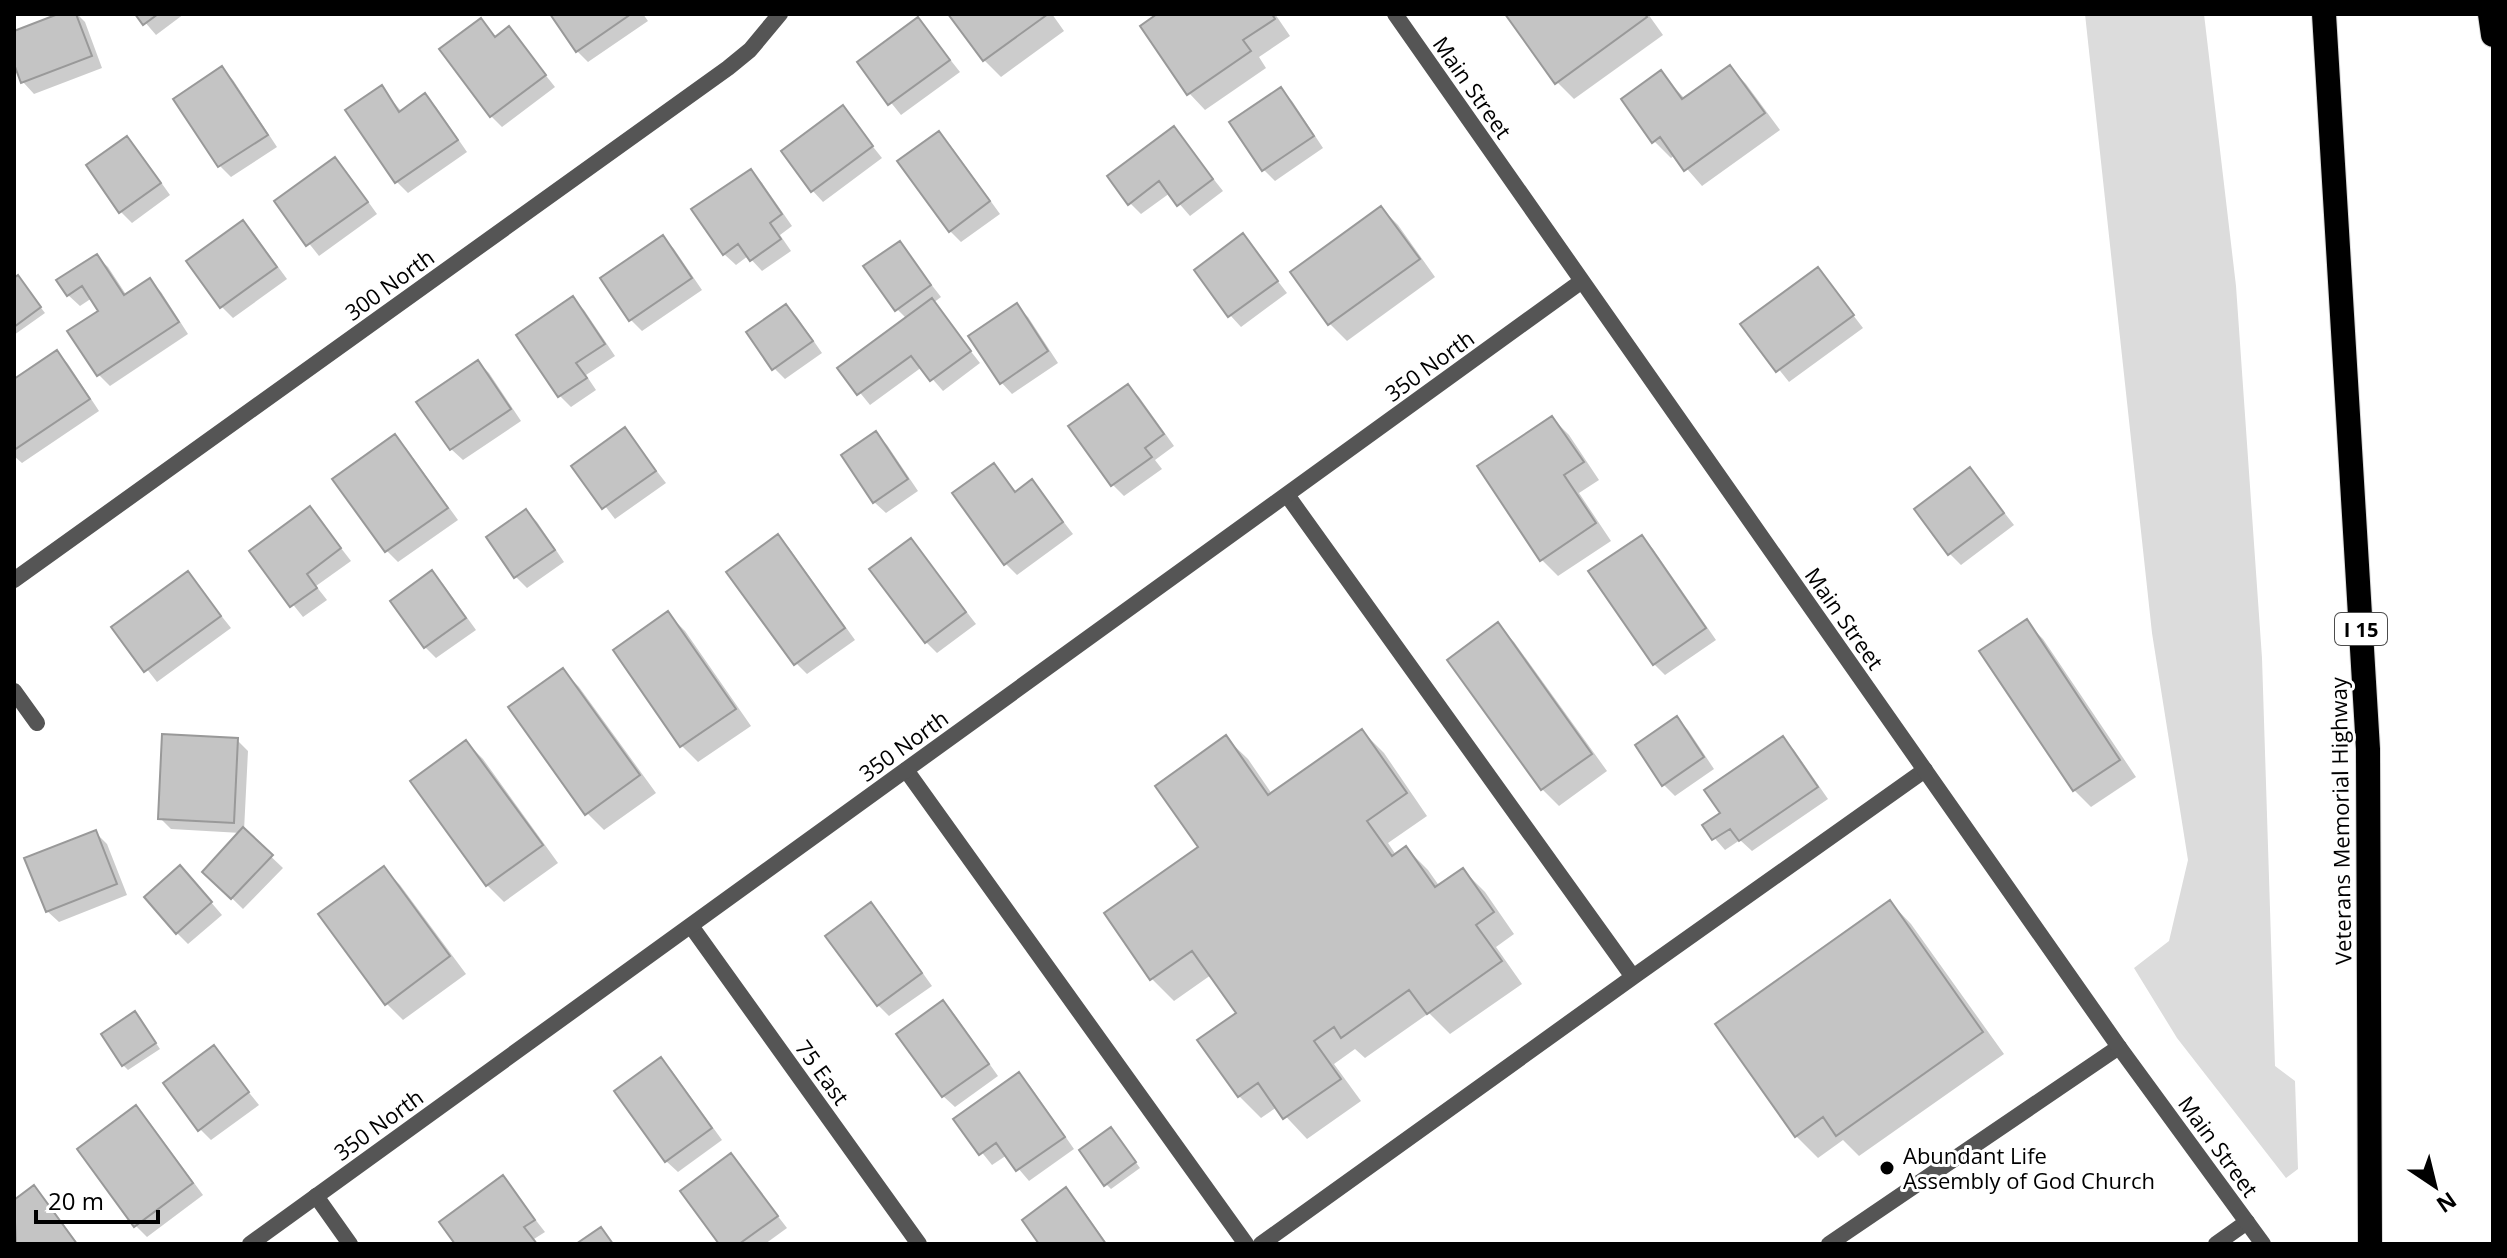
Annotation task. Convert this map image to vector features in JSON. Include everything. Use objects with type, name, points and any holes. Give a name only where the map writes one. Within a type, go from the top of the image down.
[{"type":"highway","name":"Veterans Memorial Highway","points":[[2324,14],[2368,749],[2370,1244]]},
{"type":"highway","points":[[2490,14],[2493,35]]},
{"type":"street","name":"300 North","points":[[14,580],[728,68],[750,50],[780,14]]},
{"type":"street","name":"Main Street","points":[[1395,14],[2119,1047],[2263,1244]]},
{"type":"street","name":"350 North","points":[[250,1244],[1582,281]]},
{"type":"street","points":[[1287,495],[1633,977]]},
{"type":"street","points":[[14,691],[37,723]]},
{"type":"street","points":[[906,770],[1246,1244]]},
{"type":"street","points":[[1261,1244],[1925,770]]},
{"type":"street","name":"75 East","points":[[691,926],[919,1244]]},
{"type":"street","points":[[1829,1244],[2119,1047]]},
{"type":"street","points":[[316,1196],[350,1244]]},
{"type":"street","points":[[2216,1244],[2247,1222]]},
{"type":"shaded area","points":[[2085,14],[2204,14],[2236,286],[2262,658],[2275,1066],[2295,1081],[2298,1169],[2286,1178],[2177,1038],[2134,968],[2169,941],[2188,860],[2152,633]]},
{"type":"building","points":[[58,14],[76,14],[92,56],[21,83],[14,64],[14,31]]},
{"type":"building","points":[[135,14],[158,14],[143,25]]},
{"type":"building","points":[[550,14],[631,14],[576,52]]},
{"type":"building","points":[[948,14],[1048,14],[983,61]]},
{"type":"building","points":[[1157,14],[1272,14],[1275,19],[1243,40],[1251,51],[1187,95],[1140,26]]},
{"type":"building","points":[[1505,14],[1645,14],[1647,17],[1555,84]]},
{"type":"building","points":[[918,17],[950,60],[888,105],[857,62]]},
{"type":"building","points":[[481,18],[495,37],[509,26],[546,75],[490,117],[439,49]]},
{"type":"building","points":[[1730,65],[1765,113],[1684,171],[1660,137],[1652,143],[1621,99],[1661,70],[1682,99]]},
{"type":"building","points":[[222,66],[268,135],[218,167],[173,99]]},
{"type":"building","points":[[382,85],[399,112],[425,93],[458,140],[395,183],[345,110]]},
{"type":"building","points":[[1281,87],[1314,136],[1262,171],[1229,122]]},
{"type":"building","points":[[843,105],[873,146],[811,192],[781,151]]},
{"type":"building","points":[[1174,126],[1213,179],[1177,206],[1159,181],[1128,205],[1107,176]]},
{"type":"building","points":[[939,131],[990,201],[949,232],[897,161]]},
{"type":"building","points":[[127,136],[161,183],[119,213],[86,165]]},
{"type":"building","points":[[335,157],[368,202],[306,246],[274,201]]},
{"type":"building","points":[[751,169],[782,214],[770,223],[781,239],[750,261],[738,244],[723,255],[691,209]]},
{"type":"building","points":[[1381,206],[1420,259],[1328,325],[1290,272]]},
{"type":"building","points":[[243,220],[277,267],[220,308],[186,261]]},
{"type":"building","points":[[1243,233],[1278,281],[1228,317],[1194,270]]},
{"type":"building","points":[[663,235],[692,278],[629,321],[600,278]]},
{"type":"building","points":[[900,241],[931,285],[895,311],[863,266]]},
{"type":"building","points":[[97,254],[124,295],[150,278],[179,322],[97,376],[67,331],[98,311],[82,286],[67,296],[56,280]]},
{"type":"building","points":[[1818,267],[1854,315],[1776,372],[1740,324]]},
{"type":"building","points":[[18,275],[41,307],[14,327],[14,278]]},
{"type":"building","points":[[573,296],[605,344],[576,363],[587,378],[558,397],[516,335]]},
{"type":"building","points":[[932,298],[971,351],[930,381],[911,356],[857,395],[837,368]]},
{"type":"building","points":[[1017,303],[1048,351],[1000,384],[968,336]]},
{"type":"building","points":[[786,304],[813,341],[772,370],[746,332]]},
{"type":"building","points":[[57,350],[90,399],[14,450],[14,379]]},
{"type":"building","points":[[478,360],[511,409],[450,450],[416,402]]},
{"type":"building","points":[[1128,384],[1164,434],[1145,448],[1152,457],[1111,486],[1068,426]]},
{"type":"building","points":[[1552,416],[1584,462],[1564,475],[1596,523],[1540,561],[1477,466]]},
{"type":"building","points":[[625,427],[656,471],[602,509],[571,466]]},
{"type":"building","points":[[876,431],[908,479],[873,503],[841,455]]},
{"type":"building","points":[[395,434],[448,508],[385,552],[332,479]]},
{"type":"building","points":[[994,463],[1015,492],[1032,479],[1063,522],[1004,565],[952,493]]},
{"type":"building","points":[[1970,467],[2004,513],[1948,555],[1914,509]]},
{"type":"building","points":[[310,506],[341,548],[307,574],[317,588],[290,607],[249,551]]},
{"type":"building","points":[[526,509],[555,550],[514,578],[486,537]]},
{"type":"building","points":[[778,534],[845,628],[794,665],[726,572]]},
{"type":"building","points":[[1642,535],[1706,628],[1653,665],[1588,571]]},
{"type":"building","points":[[911,538],[966,612],[925,643],[869,569]]},
{"type":"building","points":[[432,570],[466,618],[424,648],[390,601]]},
{"type":"building","points":[[188,571],[221,616],[144,672],[111,627]]},
{"type":"building","points":[[668,611],[736,709],[680,747],[613,650]]},
{"type":"building","points":[[2027,619],[2120,760],[2073,791],[1979,651]]},
{"type":"building","points":[[1498,622],[1592,754],[1541,790],[1447,660]]},
{"type":"building","points":[[563,668],[640,775],[585,815],[508,707]]},
{"type":"building","points":[[1677,716],[1704,757],[1662,786],[1635,745]]},
{"type":"building","points":[[1362,729],[1407,793],[1367,821],[1392,856],[1406,846],[1435,887],[1463,868],[1494,912],[1476,925],[1502,961],[1427,1014],[1409,990],[1341,1038],[1334,1027],[1314,1041],[1341,1079],[1283,1119],[1258,1083],[1238,1097],[1197,1040],[1236,1013],[1192,951],[1150,980],[1104,913],[1198,847],[1155,786],[1226,735],[1268,795]]},
{"type":"building","points":[[162,734],[238,738],[234,823],[158,819]]},
{"type":"building","points":[[1783,736],[1818,787],[1739,841],[1730,829],[1712,840],[1702,825],[1720,813],[1704,790]]},
{"type":"building","points":[[466,740],[543,845],[486,886],[410,781]]},
{"type":"building","points":[[243,827],[273,855],[231,899],[202,872]]},
{"type":"building","points":[[96,830],[117,884],[46,912],[24,858]]},
{"type":"building","points":[[180,865],[212,902],[176,934],[144,897]]},
{"type":"building","points":[[384,866],[450,956],[385,1005],[318,914]]},
{"type":"building","points":[[1890,900],[1983,1032],[1836,1136],[1823,1117],[1795,1137],[1715,1024]]},
{"type":"building","points":[[871,902],[922,973],[877,1006],[825,936]]},
{"type":"building","points":[[943,1000],[989,1064],[942,1097],[896,1034]]},
{"type":"building","points":[[135,1011],[156,1043],[122,1066],[101,1034]]},
{"type":"building","points":[[214,1045],[249,1092],[198,1131],[163,1083]]},
{"type":"building","points":[[661,1057],[712,1128],[665,1162],[614,1091]]},
{"type":"building","points":[[1019,1072],[1065,1137],[1016,1171],[996,1143],[979,1155],[953,1119]]},
{"type":"building","points":[[136,1105],[193,1183],[134,1227],[77,1149]]},
{"type":"building","points":[[1111,1127],[1136,1162],[1104,1186],[1079,1150]]},
{"type":"building","points":[[731,1153],[778,1216],[739,1244],[719,1244],[680,1191]]},
{"type":"building","points":[[503,1175],[535,1220],[524,1227],[537,1244],[455,1244],[439,1222]]},
{"type":"building","points":[[34,1185],[77,1244],[16,1244],[14,1200]]},
{"type":"building","points":[[1066,1187],[1106,1244],[1039,1244],[1022,1220]]},
{"type":"building","points":[[601,1227],[613,1244],[576,1244]]},
{"type":"place","name":"Abundant Life Assembly of God Church","points":[[1887,1168]]}]
